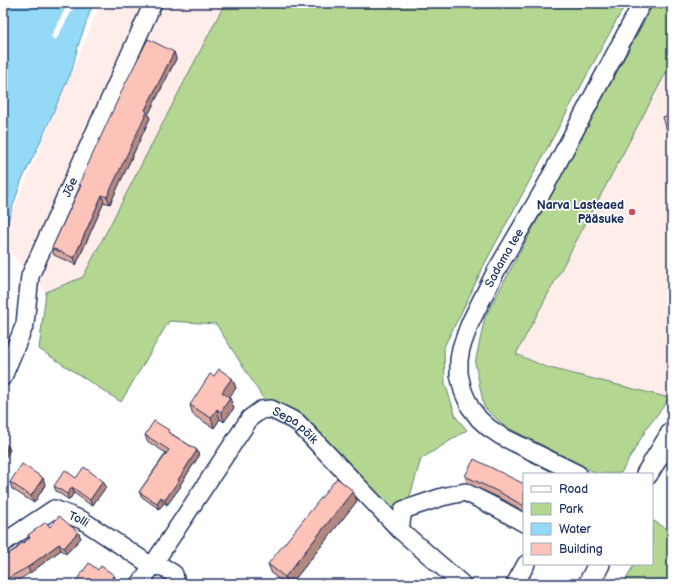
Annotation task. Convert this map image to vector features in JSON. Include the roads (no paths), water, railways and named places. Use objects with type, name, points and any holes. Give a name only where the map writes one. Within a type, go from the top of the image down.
[{"type":"street","name":"Jõe","points":[[3,377],[24,324],[30,276],[153,3]]},
{"type":"street","name":"Sadama tee","points":[[576,473],[501,436],[479,419],[470,407],[462,391],[459,374],[459,360],[461,348],[470,323],[496,271],[544,189],[642,3]]},
{"type":"street","name":"Sepa põik","points":[[152,566],[250,418],[261,410],[271,409],[297,422],[400,530],[462,584]]},
{"type":"street","points":[[649,473],[672,433]]},
{"type":"street","points":[[400,530],[404,510],[465,492],[523,522]]},
{"type":"street","name":"Tolli","points":[[3,543],[54,509],[82,520],[152,566],[163,567],[174,574],[176,584]]},
{"type":"street","points":[[515,584],[525,565]]},
{"type":"street","points":[[589,584],[598,565]]},
{"type":"street","points":[[140,584],[152,566]]},
{"type":"water","points":[[3,3],[93,3],[78,46],[72,70],[21,182],[7,224],[3,229]]},
{"type":"place","name":"Narva Lasteaed Pääsuke","points":[[632,212]]}]
